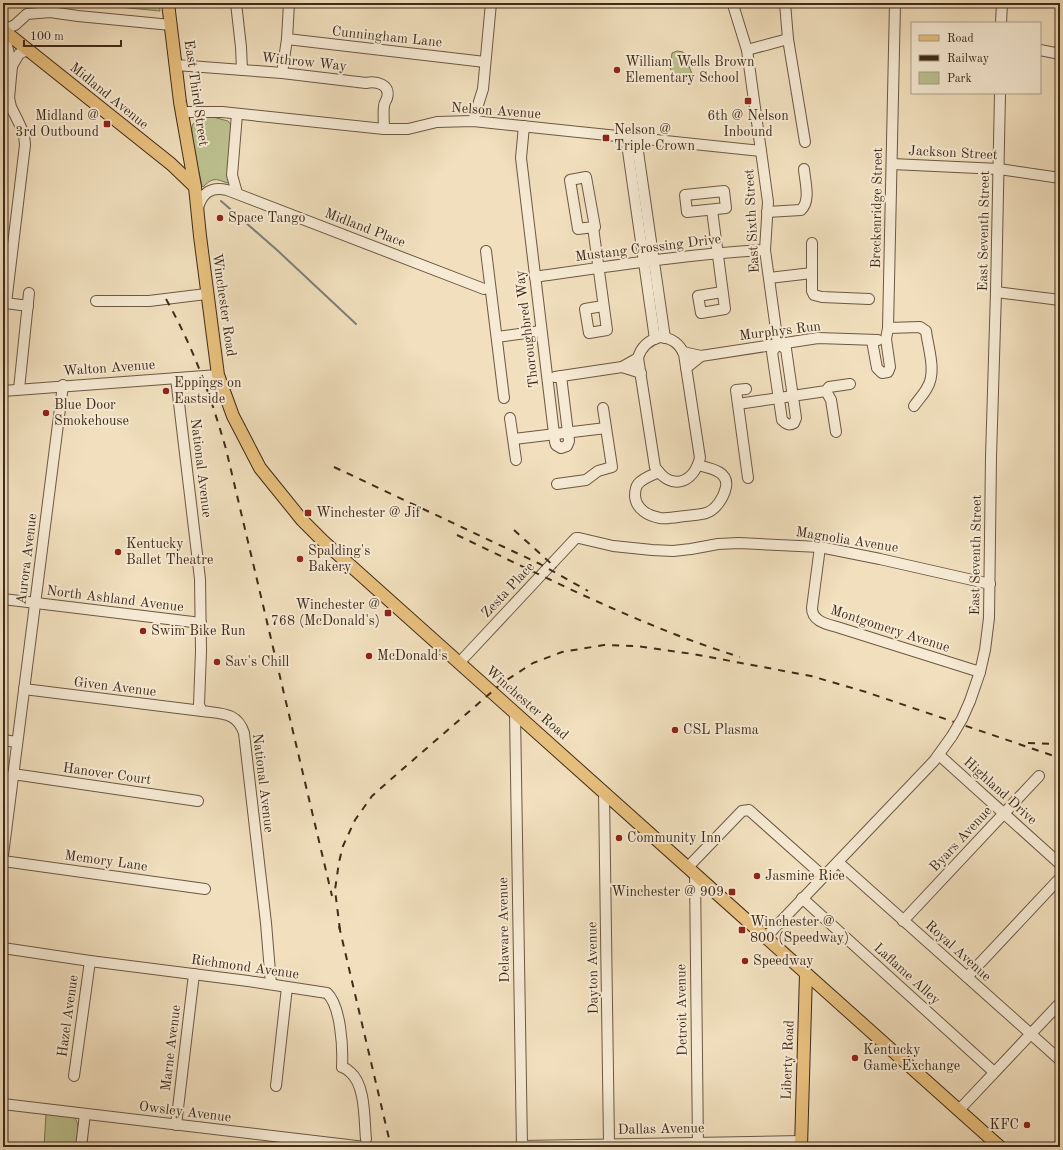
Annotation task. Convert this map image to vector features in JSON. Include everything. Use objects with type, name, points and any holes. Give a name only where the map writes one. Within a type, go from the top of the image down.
[{"type":"main road","name":"East Third Street","points":[[168,3],[182,112],[195,187]]},
{"type":"main road","name":"Midland Avenue","points":[[3,30],[171,164],[195,187]]},
{"type":"main road","name":"Winchester Road","points":[[195,187],[206,294],[218,375],[233,416],[251,452],[264,473],[286,502],[323,541],[1000,1147]]},
{"type":"main road","name":"Liberty Road","points":[[801,1144],[806,974]]},
{"type":"street","points":[[236,3],[242,70]]},
{"type":"street","points":[[282,73],[287,39],[289,3]]},
{"type":"street","points":[[473,121],[483,88],[491,3]]},
{"type":"street","name":"East Sixth Street","points":[[734,3],[734,8],[747,50],[762,151],[768,202],[765,250],[778,344],[772,352],[782,420],[786,424],[789,424],[794,422],[796,418],[793,396],[786,349],[778,344]]},
{"type":"street","points":[[785,3],[788,39],[805,142]]},
{"type":"street","name":"Breckenridge Street","points":[[872,341],[877,368],[879,371],[885,373],[890,370],[886,339],[888,328],[895,3]]},
{"type":"street","points":[[1002,3],[1002,22]]},
{"type":"street","points":[[28,306],[6,303],[25,145],[24,134],[8,98],[12,66],[3,30],[15,25],[27,14],[44,12],[171,25]]},
{"type":"street","name":"Cunningham Lane","points":[[287,39],[485,62]]},
{"type":"street","points":[[747,50],[788,39]]},
{"type":"street","points":[[12,66],[19,54],[27,50]]},
{"type":"street","points":[[1041,50],[1060,54]]},
{"type":"street","name":"Withrow Way","points":[[176,65],[282,73],[366,83],[378,82],[384,85],[388,93],[384,104],[384,129]]},
{"type":"street","name":"East Seventh Street","points":[[765,938],[939,755],[962,719],[980,672],[988,634],[990,584],[991,457],[1000,94]]},
{"type":"street","name":"Nelson Avenue","points":[[182,112],[237,114],[384,129],[408,129],[437,122],[473,121],[762,151]]},
{"type":"street","points":[[237,114],[232,174],[237,193]]},
{"type":"street","name":"Thoroughbred Way","points":[[524,126],[521,158],[554,434],[556,445],[561,448],[569,444],[561,376]]},
{"type":"street","points":[[631,138],[660,338]]},
{"type":"street","name":"Jackson Street","points":[[892,164],[999,169],[1060,178]]},
{"type":"street","points":[[767,212],[801,210],[805,207],[806,199],[804,169]]},
{"type":"street","points":[[593,227],[578,229],[570,180],[586,177],[595,227],[593,227],[603,306]]},
{"type":"street","name":"Midland Place","points":[[197,210],[202,196],[212,190],[222,189],[237,193],[484,289]]},
{"type":"street","points":[[712,210],[722,292]]},
{"type":"street","points":[[812,243],[812,291],[814,295],[869,299]]},
{"type":"street","name":"Mustang Crossing Drive","points":[[535,277],[648,260],[765,250]]},
{"type":"street","points":[[486,251],[504,398]]},
{"type":"street","points":[[769,278],[812,273]]},
{"type":"street","points":[[996,292],[1060,300]]},
{"type":"street","points":[[18,389],[29,293]]},
{"type":"street","points":[[96,301],[149,301],[206,294]]},
{"type":"street","points":[[888,328],[920,328],[926,331],[931,377],[928,387],[914,406]]},
{"type":"street","points":[[497,337],[542,331]]},
{"type":"street","points":[[660,338],[669,338],[678,344],[685,360],[700,458],[692,476],[674,482],[667,480],[655,467],[639,353],[647,343],[660,338]]},
{"type":"street","name":"Murphys Run","points":[[685,360],[701,356],[818,338],[872,341],[886,339]]},
{"type":"street","name":"Murphys Run","points":[[685,360],[701,356]]},
{"type":"street","points":[[547,378],[640,365]]},
{"type":"street","points":[[622,368],[640,365]]},
{"type":"street","name":"Walton Avenue","points":[[3,391],[63,385],[218,375]]},
{"type":"street","name":"National Avenue","points":[[176,378],[198,553],[201,590],[198,702],[199,708],[202,711],[226,714],[232,717],[241,725],[244,733],[266,923],[271,984]]},
{"type":"street","points":[[738,404],[826,391],[829,387],[850,384]]},
{"type":"street","name":"Aurora Avenue","points":[[3,855],[63,385]]},
{"type":"street","points":[[746,389],[736,390],[748,478]]},
{"type":"street","points":[[826,391],[831,400],[836,432]]},
{"type":"street","points":[[557,484],[586,480],[598,471],[612,467],[603,408]]},
{"type":"street","points":[[510,418],[516,460]]},
{"type":"street","points":[[514,439],[606,428]]},
{"type":"street","points":[[659,472],[644,479],[638,485],[635,492],[635,499],[638,506],[644,512],[652,516],[667,518],[706,513],[713,509],[720,501],[725,492],[726,484],[724,477],[718,472],[698,465]]},
{"type":"street","name":"Zesta Place","points":[[459,663],[573,541],[576,538],[579,538]]},
{"type":"street","name":"Magnolia Avenue","points":[[579,538],[613,546],[673,551],[739,543],[820,547],[941,572],[990,584]]},
{"type":"street","name":"Montgomery Avenue","points":[[820,547],[812,608],[813,614],[818,620],[980,672]]},
{"type":"street","name":"North Ashland Avenue","points":[[3,599],[201,623]]},
{"type":"street","name":"Given Avenue","points":[[24,689],[202,711]]},
{"type":"street","name":"Delaware Avenue","points":[[515,713],[522,1146]]},
{"type":"street","points":[[3,740],[17,742]]},
{"type":"street","name":"Highland Drive","points":[[939,755],[1060,864]]},
{"type":"street","name":"Hanover Court","points":[[13,774],[198,801]]},
{"type":"street","name":"Byars Avenue","points":[[903,921],[1039,776]]},
{"type":"street","name":"Dayton Avenue","points":[[604,792],[609,1144]]},
{"type":"street","points":[[692,870],[742,811],[751,810],[823,876]]},
{"type":"street","name":"Memory Lane","points":[[3,861],[205,889]]},
{"type":"street","name":"Royal Avenue","points":[[838,862],[1060,1060]]},
{"type":"street","name":"Detroit Avenue","points":[[692,870],[698,1145]]},
{"type":"street","points":[[967,977],[1060,878]]},
{"type":"street","name":"Laflame Alley","points":[[802,898],[994,1072]]},
{"type":"street","name":"Richmond Avenue","points":[[3,948],[90,961],[271,984],[327,993],[332,998],[340,1032],[343,1051],[342,1067],[354,1076],[363,1096],[365,1143]]},
{"type":"street","name":"Hazel Avenue","points":[[74,1076],[90,961]]},
{"type":"street","name":"Marne Avenue","points":[[176,1125],[194,974]]},
{"type":"street","points":[[276,1086],[287,987]]},
{"type":"street","points":[[959,1110],[1060,1003]]},
{"type":"street","name":"Owsley Avenue","points":[[3,1104],[176,1125],[365,1143]]},
{"type":"street","points":[[81,1147],[85,1114]]},
{"type":"street","name":"Dallas Avenue","points":[[522,1146],[609,1144],[801,1144]]},
{"type":"green space","points":[[41,3],[159,3],[160,11],[108,6]]},
{"type":"green space","points":[[677,51],[683,52],[693,76],[678,83],[670,68],[672,53]]},
{"type":"green space","points":[[209,116],[228,121],[231,125],[229,182],[227,183],[219,180],[211,180],[203,187],[195,154],[192,128],[196,121]]},
{"type":"green space","points":[[46,1114],[74,1117],[78,1127],[76,1147],[44,1147]]},
{"type":"waterway","points":[[221,201],[277,250],[356,324]]},
{"type":"railway","points":[[166,299],[193,354],[214,409],[226,449],[332,896]]},
{"type":"railway","points":[[334,467],[540,564],[588,591]]},
{"type":"railway","points":[[514,530],[556,568]]},
{"type":"railway","points":[[457,535],[632,617],[704,645],[740,657]]},
{"type":"railway","points":[[340,930],[335,890],[339,862],[343,846],[355,820],[372,796],[502,683],[533,663],[562,652],[604,645],[636,646],[693,654],[811,676],[866,692],[1060,758]]},
{"type":"railway","points":[[1028,743],[1060,744]]},
{"type":"railway","points":[[339,926],[391,1147]]},
{"type":"place","name":"William Wells Brown Elementary School","points":[[617,70]]},
{"type":"place","name":"6th @ Nelson Inbound","points":[[748,101]]},
{"type":"place","name":"Midland @ 3rd Outbound","points":[[107,124]]},
{"type":"place","name":"Nelson @ Triple Crown","points":[[606,138]]},
{"type":"place","name":"Space Tango","points":[[220,218]]},
{"type":"place","name":"Eppings on Eastside","points":[[166,391]]},
{"type":"place","name":"Blue Door Smokehouse","points":[[46,413]]},
{"type":"place","name":"Winchester @ Jif","points":[[308,513]]},
{"type":"place","name":"Kentucky Ballet Theatre","points":[[118,552]]},
{"type":"place","name":"Spalding's Bakery","points":[[300,559]]},
{"type":"place","name":"Winchester @ 768 (McDonald's)","points":[[388,613]]},
{"type":"place","name":"Swim Bike Run","points":[[143,631]]},
{"type":"place","name":"McDonald's","points":[[369,656]]},
{"type":"place","name":"Sav's Chill","points":[[217,662]]},
{"type":"place","name":"CSL Plasma","points":[[675,730]]},
{"type":"place","name":"Community Inn","points":[[619,838]]},
{"type":"place","name":"Jasmine Rice","points":[[757,876]]},
{"type":"place","name":"Winchester @ 909","points":[[732,892]]},
{"type":"place","name":"Winchester @ 800 (Speedway)","points":[[742,930]]},
{"type":"place","name":"Speedway","points":[[745,961]]},
{"type":"place","name":"Kentucky Game Exchange","points":[[855,1058]]},
{"type":"place","name":"KFC","points":[[1027,1125]]}]
